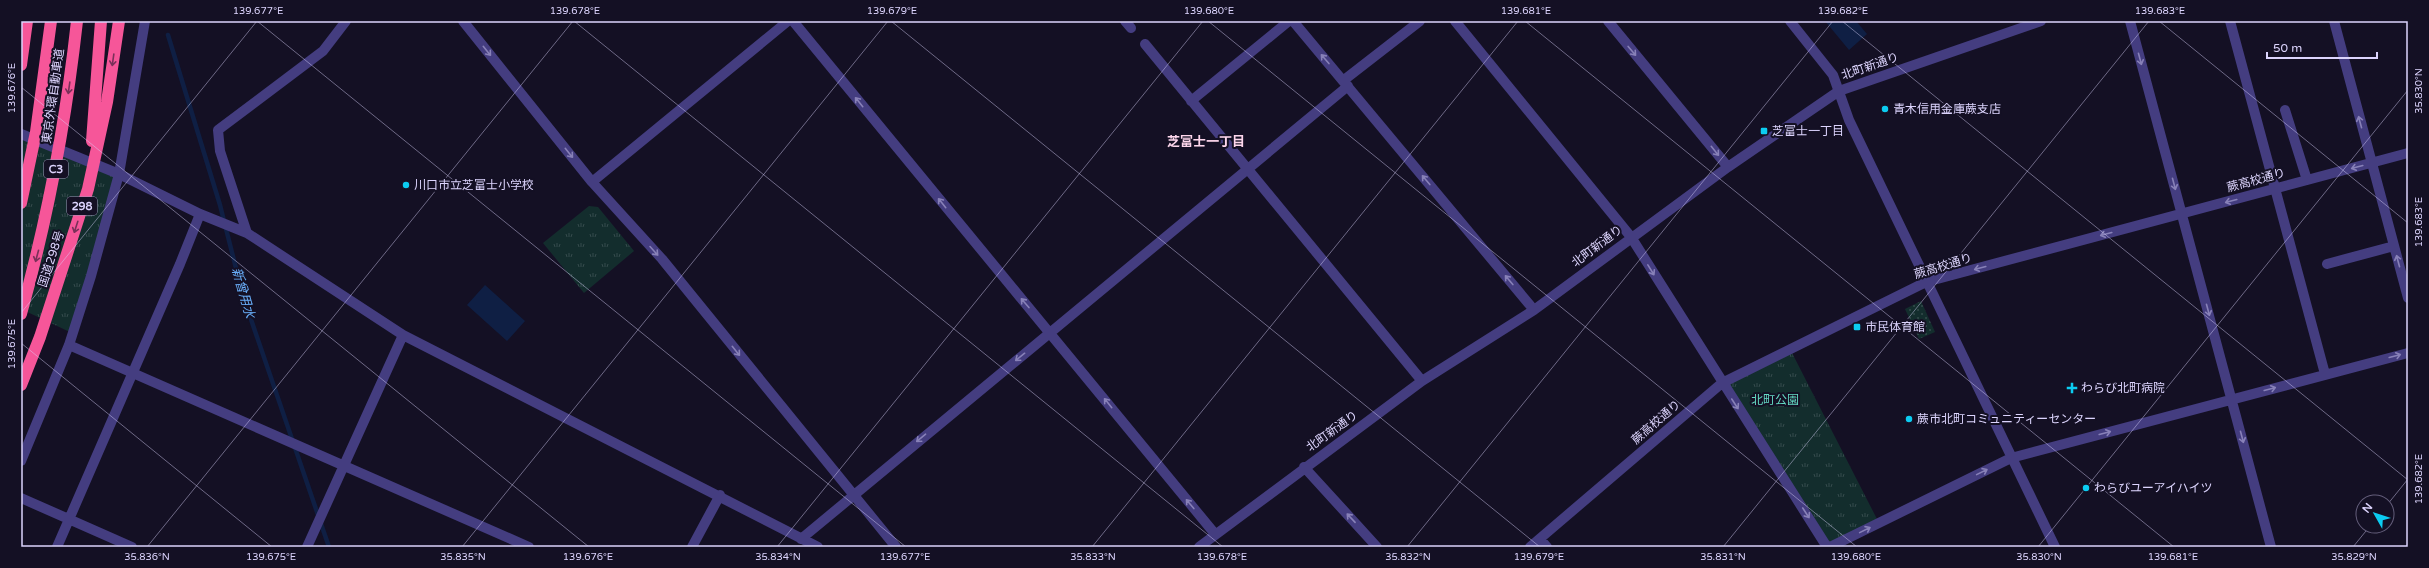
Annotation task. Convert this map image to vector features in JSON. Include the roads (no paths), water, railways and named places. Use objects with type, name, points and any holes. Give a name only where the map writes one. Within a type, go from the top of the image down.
[{"type":"highway","points":[[21,64],[27,21]]},
{"type":"highway","name":"東京外環自動車道","points":[[21,203],[36,132],[51,21]]},
{"type":"highway","name":"東京外環自動車道","points":[[21,314],[40,246],[62,140],[77,21]]},
{"type":"highway","points":[[88,189],[101,21]]},
{"type":"highway","name":"国道298号","points":[[21,385],[40,337],[88,189],[107,102],[119,21]]},
{"type":"street","points":[[21,461],[69,345],[91,276],[119,174],[145,21]]},
{"type":"street","points":[[247,233],[220,152],[218,130],[323,50],[346,21]]},
{"type":"street","points":[[463,21],[592,182],[662,259],[896,547]]},
{"type":"street","points":[[592,182],[788,21]]},
{"type":"street","points":[[793,21],[1215,534]]},
{"type":"street","points":[[1191,101],[1289,21]]},
{"type":"street","points":[[1294,21],[1534,310]]},
{"type":"street","points":[[801,539],[853,494],[1248,169],[1346,83],[1420,21]]},
{"type":"street","points":[[1454,21],[1631,237],[1722,383],[1829,547],[2011,458],[2408,353]]},
{"type":"street","points":[[1608,21],[1728,167]]},
{"type":"street","points":[[1790,21],[1833,74],[1849,120],[2055,547]]},
{"type":"street","name":"北町新通り","points":[[1199,547],[1304,467],[1422,381],[1534,310],[1631,237],[1728,167],[1839,91],[2041,21]]},
{"type":"street","points":[[2130,21],[2271,547]]},
{"type":"street","points":[[2230,21],[2325,374]]},
{"type":"street","points":[[2334,21],[2408,298]]},
{"type":"street","points":[[1145,44],[1422,381]]},
{"type":"street","points":[[2285,110],[2307,180]]},
{"type":"street","points":[[21,134],[119,174],[200,214],[247,233],[402,335],[720,495],[818,547]]},
{"type":"street","name":"蕨高校通り","points":[[1530,547],[1722,383],[1926,282],[2408,153]]},
{"type":"street","points":[[57,547],[131,372],[180,264],[200,214]]},
{"type":"street","points":[[2327,264],[2394,246]]},
{"type":"street","points":[[307,547],[402,335]]},
{"type":"street","points":[[69,345],[529,547]]},
{"type":"street","points":[[1304,467],[1377,547]]},
{"type":"street","points":[[692,547],[720,495]]},
{"type":"street","points":[[21,498],[132,547]]},
{"type":"street","points":[[1540,539],[1547,547]]},
{"type":"water","points":[[1825,21],[1856,21],[1867,34],[1849,50]]},
{"type":"water","points":[[485,285],[525,321],[507,341],[467,305]]},
{"type":"waterway","name":"新曾用水","points":[[168,35],[220,205],[243,296],[329,547]]},
{"type":"place","name":"青木信用金庫蕨支店","points":[[1885,109]]},
{"type":"place","name":"芝富士一丁目","points":[[1764,131]]},
{"type":"place","name":"川口市立芝富士小学校","points":[[406,185]]},
{"type":"place","name":"市民体育館","points":[[1857,327]]},
{"type":"place","name":"わらび北町病院","points":[[2072,388]]},
{"type":"place","name":"蕨市北町コミュニティーセンター","points":[[1909,419]]},
{"type":"place","name":"わらびユーアイハイツ","points":[[2086,488]]},
{"type":"district","name":"芝富士一丁目","points":[[1206,142]]},
{"type":"park label","name":"北町公園","points":[[1775,400]]}]
